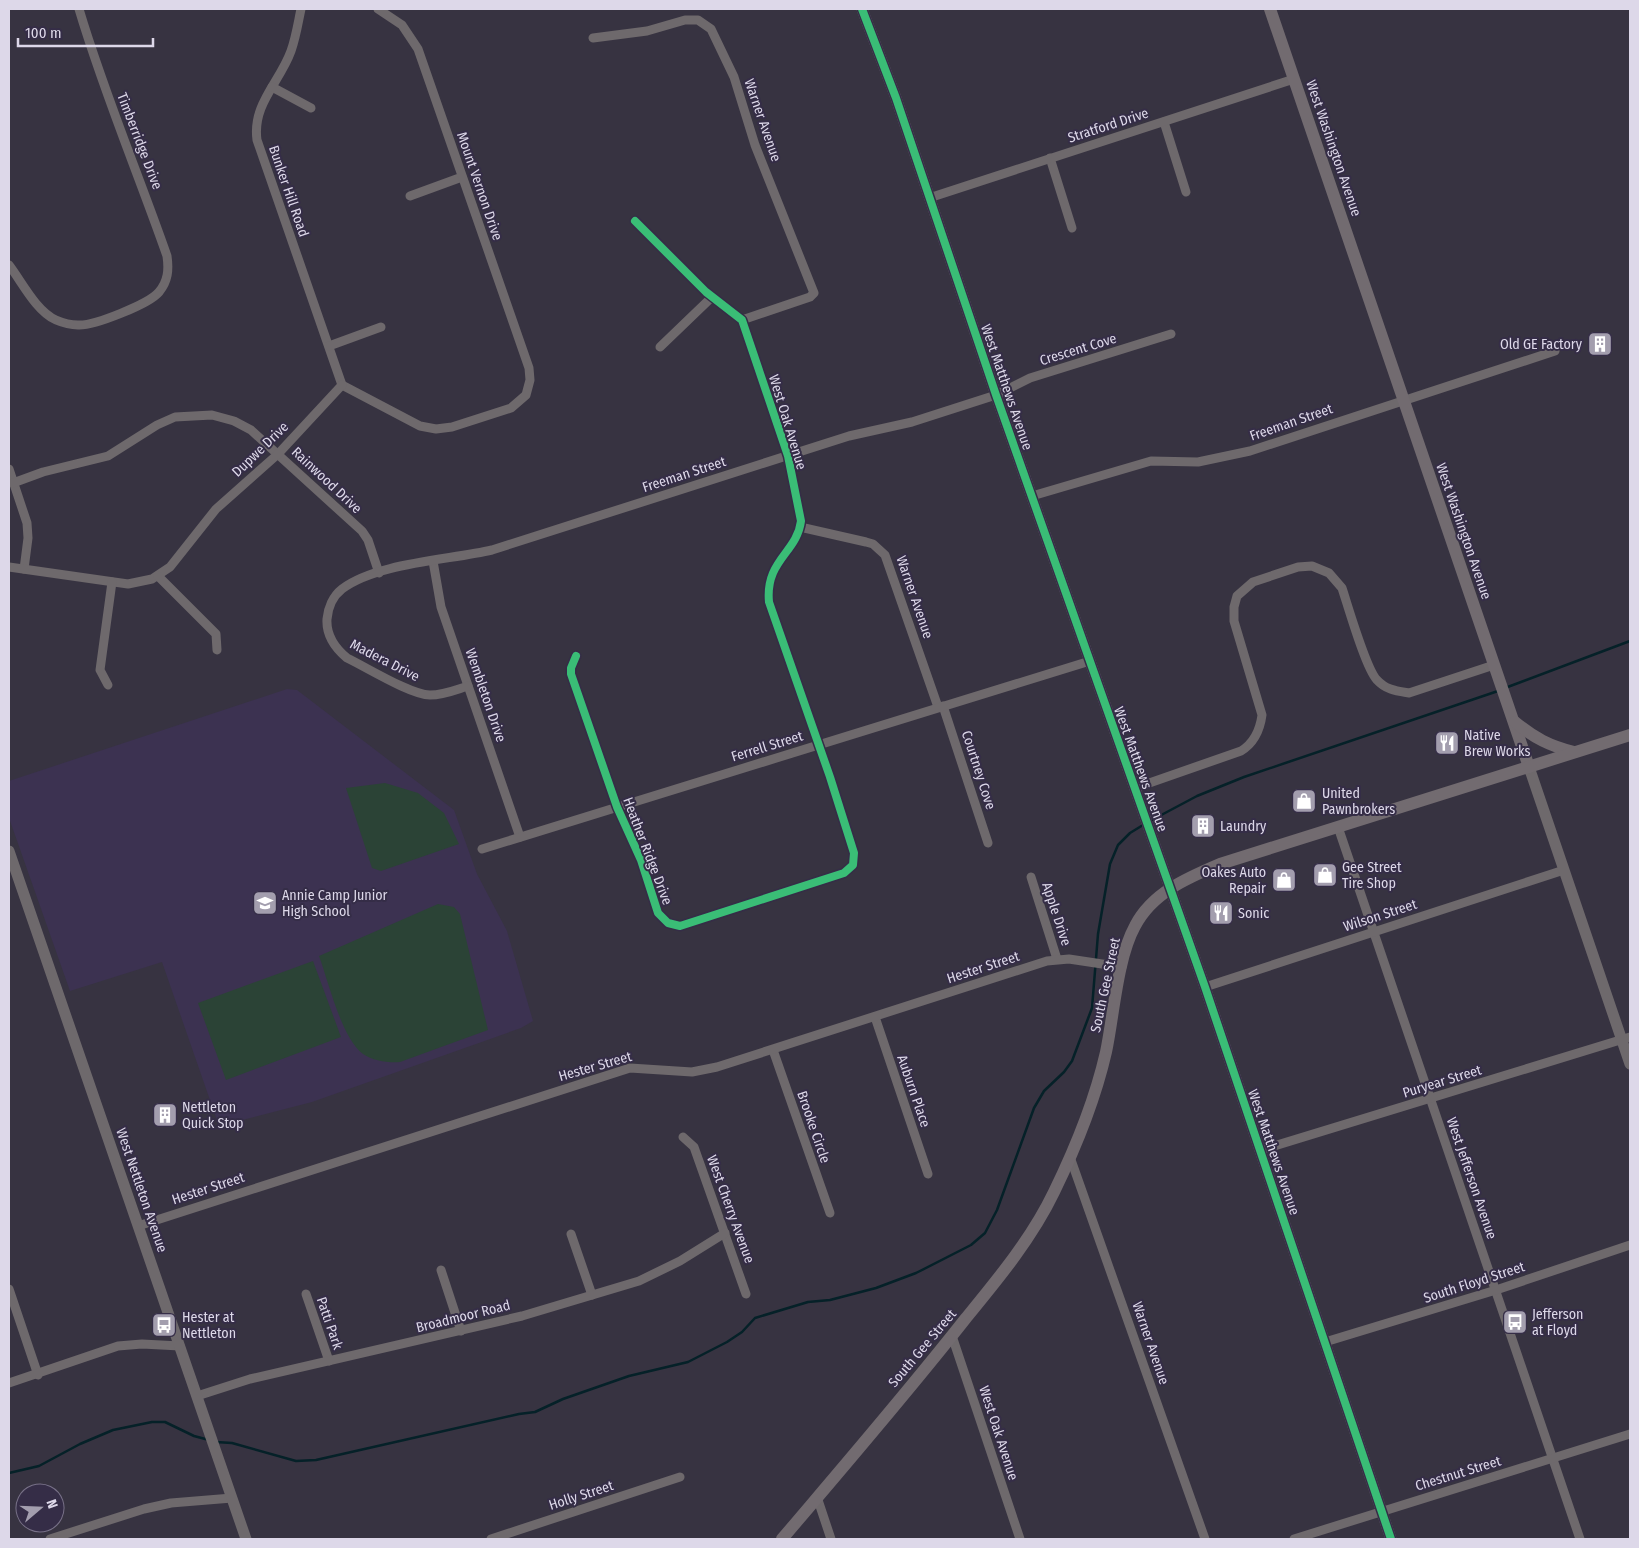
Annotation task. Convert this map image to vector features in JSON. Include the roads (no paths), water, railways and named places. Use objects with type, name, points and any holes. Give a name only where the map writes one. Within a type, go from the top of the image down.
[{"type":"main road","name":"West Washington Avenue","points":[[1270,9],[1529,767]]},
{"type":"main road","points":[[1514,720],[1536,739],[1554,747],[1576,752]]},
{"type":"main road","name":"South Gee Street","points":[[782,1539],[952,1336],[1014,1258],[1053,1195],[1091,1106],[1106,1052],[1126,948],[1135,926],[1151,903],[1170,888],[1220,864],[1630,735]]},
{"type":"street","name":"Timberridge Drive","points":[[9,265],[42,310],[50,316],[71,324],[85,325],[152,300],[164,284],[168,273],[167,256],[143,186],[111,108],[79,9]]},
{"type":"street","name":"Bunker Hill Road","points":[[301,9],[291,51],[257,115],[256,140],[342,385]]},
{"type":"street","name":"Mount Vernon Drive","points":[[342,385],[420,426],[436,428],[452,427],[511,408],[522,400],[529,387],[529,368],[418,49],[402,25],[378,9]]},
{"type":"street","name":"West Matthews Avenue","points":[[862,9],[896,98],[996,395],[1205,987],[1391,1539]]},
{"type":"street","name":"Warner Avenue","points":[[593,38],[647,31],[685,20],[698,20],[711,28],[734,78],[755,145],[814,293],[810,297],[742,320]]},
{"type":"street","name":"Stratford Drive","points":[[929,198],[1294,79]]},
{"type":"street","points":[[272,88],[311,108]]},
{"type":"street","points":[[1164,122],[1186,192]]},
{"type":"street","points":[[1050,158],[1072,228]]},
{"type":"street","points":[[410,196],[462,177]]},
{"type":"street","points":[[635,221],[712,297],[742,320]]},
{"type":"street","points":[[660,347],[712,297]]},
{"type":"street","name":"West Oak Avenue","points":[[742,320],[788,456],[801,521],[800,527]]},
{"type":"street","points":[[329,346],[381,327]]},
{"type":"street","name":"Crescent Cove","points":[[996,395],[1030,378],[1171,334]]},
{"type":"street","name":"Freeman Street","points":[[1032,496],[1151,461],[1198,462],[1250,451],[1403,399],[1555,351]]},
{"type":"street","name":"Dupwe Drive","points":[[9,567],[136,584],[158,576],[170,567],[216,509],[278,454],[342,385]]},
{"type":"street","name":"Freeman Street","points":[[379,573],[406,564],[492,550],[849,436],[912,422],[996,395]]},
{"type":"street","name":"Rainwood Drive","points":[[13,483],[43,472],[108,456],[157,425],[187,415],[212,415],[234,421],[251,430],[362,531],[368,540],[379,573]]},
{"type":"street","points":[[9,469],[27,523],[28,538],[24,569]]},
{"type":"street","points":[[800,527],[797,535],[774,566],[768,591],[773,615],[818,745]]},
{"type":"street","name":"Warner Avenue","points":[[800,527],[866,542],[879,548],[885,555],[941,706]]},
{"type":"street","name":"Wembleton Drive","points":[[433,561],[441,607],[520,837]]},
{"type":"street","points":[[1135,788],[1241,751],[1253,741],[1261,726],[1261,706],[1234,621],[1234,607],[1237,596],[1253,582],[1298,567],[1312,566],[1329,573],[1336,579],[1342,588],[1372,674],[1381,684],[1392,690],[1417,691],[1496,668]]},
{"type":"street","name":"Madera Drive","points":[[379,573],[350,584],[340,590],[328,608],[327,629],[338,650],[347,658],[414,691],[427,695],[443,694],[468,686]]},
{"type":"street","points":[[158,576],[216,634],[217,650]]},
{"type":"street","points":[[108,685],[100,670],[112,582]]},
{"type":"street","name":"Heather Ridge Drive","points":[[576,656],[571,668],[571,674],[617,807],[641,860],[658,913],[663,920],[677,926],[844,873],[852,866],[854,853],[818,745]]},
{"type":"street","name":"Ferrell Street","points":[[482,849],[1090,661]]},
{"type":"street","name":"Courtney Cove","points":[[941,706],[988,843]]},
{"type":"street","name":"West Washington Avenue","points":[[1529,767],[1564,870],[1626,1038],[1630,1064]]},
{"type":"street","name":"West Jefferson Avenue","points":[[1338,827],[1580,1539]]},
{"type":"street","name":"West Nettleton Avenue","points":[[9,851],[246,1539]]},
{"type":"street","name":"Wilson Street","points":[[1205,987],[1564,870]]},
{"type":"street","name":"Apple Drive","points":[[1031,877],[1057,959]]},
{"type":"street","name":"Hester Street","points":[[138,1226],[630,1068],[692,1072],[717,1067],[1057,959],[1080,960],[1122,967]]},
{"type":"street","name":"Auburn Place","points":[[874,1017],[928,1174]]},
{"type":"street","name":"Puryear Street","points":[[1261,1150],[1626,1038]]},
{"type":"street","name":"Brooke Circle","points":[[773,1050],[830,1213]]},
{"type":"street","name":"West Cherry Avenue","points":[[683,1137],[694,1147],[746,1294]]},
{"type":"street","name":"Warner Avenue","points":[[1070,1157],[1205,1539]]},
{"type":"street","name":"Broadmoor Road","points":[[197,1396],[250,1379],[461,1331],[592,1295],[649,1276],[680,1261],[724,1233]]},
{"type":"street","points":[[571,1234],[592,1295]]},
{"type":"street","name":"South Floyd Street","points":[[1325,1342],[1496,1290],[1630,1245]]},
{"type":"street","points":[[441,1270],[461,1331]]},
{"type":"street","points":[[9,1289],[38,1375]]},
{"type":"street","name":"Patti Park","points":[[306,1294],[328,1361]]},
{"type":"street","name":"West Oak Avenue","points":[[952,1336],[1020,1539]]},
{"type":"street","points":[[9,1383],[38,1375],[118,1346],[142,1344],[180,1346]]},
{"type":"street","name":"Chestnut Street","points":[[1294,1539],[1630,1434]]},
{"type":"street","name":"Holly Street","points":[[491,1539],[680,1477]]},
{"type":"street","points":[[817,1497],[831,1539]]},
{"type":"street","points":[[50,1539],[144,1509],[171,1503],[232,1498]]},
{"type":"waterway","points":[[1505,688],[1630,641]]},
{"type":"waterway","points":[[1150,821],[1197,796],[1244,777],[1498,691]]},
{"type":"waterway","points":[[216,1442],[232,1443],[296,1461],[316,1460],[535,1412],[563,1399],[629,1376],[688,1362],[727,1342],[742,1332],[755,1318],[808,1302],[830,1300],[876,1288],[916,1273],[971,1245],[985,1233],[997,1210],[1034,1108],[1044,1091],[1064,1072],[1072,1061],[1092,1008],[1098,934],[1110,864],[1118,845],[1130,833],[1143,825]]},
{"type":"waterway","points":[[9,1473],[39,1466],[80,1444],[113,1430],[152,1422],[165,1422],[194,1436],[209,1440]]},
{"type":"place","name":"Old GE Factory","points":[[1600,344]]},
{"type":"place","name":"Native Brew Works","points":[[1447,743]]},
{"type":"place","name":"United Pawnbrokers","points":[[1304,801]]},
{"type":"place","name":"Laundry","points":[[1203,826]]},
{"type":"place","name":"Gee Street Tire Shop","points":[[1325,875]]},
{"type":"place","name":"Oakes Auto Repair","points":[[1284,880]]},
{"type":"place","name":"Annie Camp Junior High School","points":[[265,903]]},
{"type":"place","name":"Sonic","points":[[1221,913]]},
{"type":"place","name":"Nettleton Quick Stop","points":[[165,1115]]},
{"type":"place","name":"Jefferson at Floyd","points":[[1515,1322]]},
{"type":"place","name":"Hester at Nettleton","points":[[164,1325]]}]
